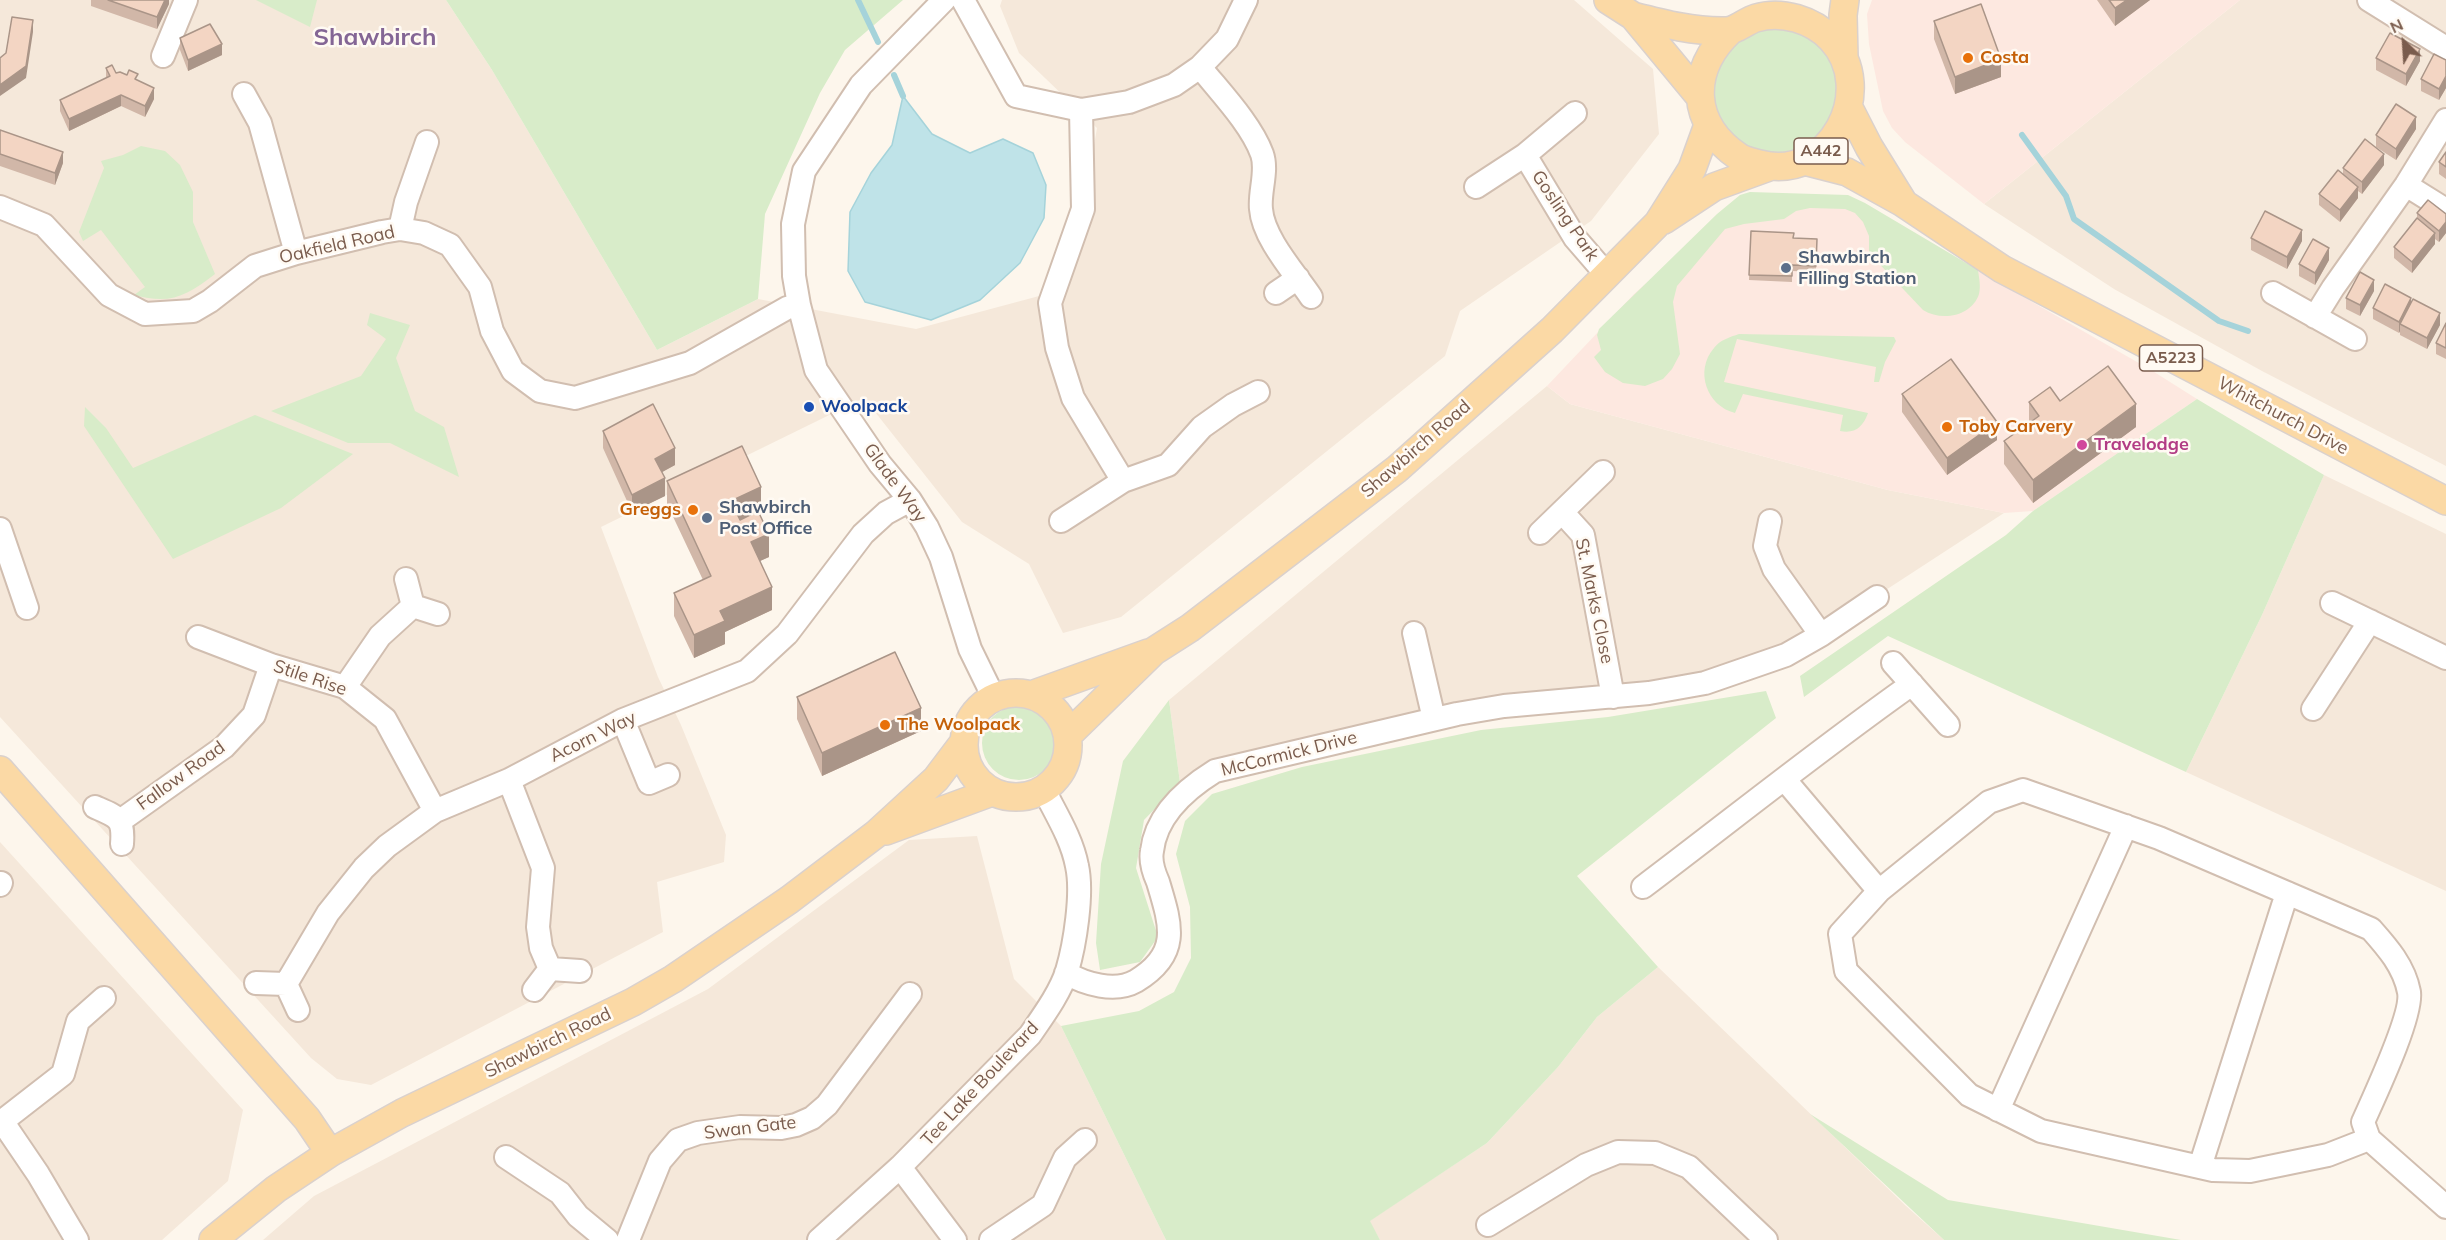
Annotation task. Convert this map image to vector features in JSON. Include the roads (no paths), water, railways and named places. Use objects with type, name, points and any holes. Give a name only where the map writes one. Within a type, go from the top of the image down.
[{"type":"main road","name":"A442","points":[[1608,0],[1633,16],[1700,97]]},
{"type":"main road","name":"A442","points":[[1844,57],[1831,40],[1814,26],[1796,18],[1783,8],[1730,31],[1716,44],[1707,58],[1701,77],[1700,97],[1708,125],[1725,148],[1743,160],[1769,166],[1786,166],[1804,161],[1825,148],[1841,130],[1849,108],[1851,82],[1844,57],[1845,0]]},
{"type":"main road","name":"A442","points":[[1633,16],[1687,29],[1730,31]]},
{"type":"main road","name":"Whitchurch Drive","points":[[1849,108],[1869,147],[1903,203]]},
{"type":"main road","name":"Shawbirch Road","points":[[1068,735],[1154,651],[1190,628],[1397,469],[1552,330],[1658,223],[1692,169],[1708,125]]},
{"type":"main road","name":"Whitchurch Drive","points":[[1804,161],[1847,172],[1903,203],[2002,269],[2446,501]]},
{"type":"main road","name":"Shawbirch Road","points":[[1658,223],[1714,187],[1769,166]]},
{"type":"main road","name":"Shawbirch Road","points":[[1031,695],[1154,651]]},
{"type":"main road","points":[[1018,693],[1031,695],[1044,701],[1055,710],[1063,722],[1068,735],[1069,748],[1062,772],[1044,790],[1027,797],[1009,797],[992,792],[970,771],[965,757],[964,742],[967,728],[982,705],[994,698],[1018,693]]},
{"type":"main road","name":"Shawbirch Road","points":[[213,1240],[276,1189],[330,1153],[402,1113],[623,1007],[673,980],[731,941],[876,834],[936,779],[964,742]]},
{"type":"main road","points":[[0,770],[307,1119],[330,1153]]},
{"type":"main road","name":"Shawbirch Road","points":[[876,834],[992,792]]},
{"type":"street","points":[[163,56],[186,0]]},
{"type":"street","name":"Glade Way","points":[[944,0],[861,85],[804,171],[793,224],[794,276],[816,370],[880,464],[910,500],[927,527],[941,557],[970,649],[994,698]]},
{"type":"street","points":[[963,0],[1016,96],[1081,110],[1129,102],[1174,85],[1200,68],[1227,39],[1246,0]]},
{"type":"street","points":[[2369,0],[2446,48]]},
{"type":"street","points":[[1200,68],[1248,129],[1263,155],[1261,210],[1265,227],[1305,287],[1276,293]]},
{"type":"street","points":[[244,94],[260,123],[296,253]]},
{"type":"street","points":[[1081,110],[1083,209],[1050,303],[1057,348],[1073,398],[1123,482]]},
{"type":"street","name":"Gosling Park","points":[[1476,187],[1525,155],[1575,113]]},
{"type":"street","points":[[2315,317],[2406,185],[2446,120]]},
{"type":"street","points":[[400,229],[406,201],[427,142]]},
{"type":"street","name":"Gosling Park","points":[[1525,155],[1575,238],[1607,275]]},
{"type":"street","points":[[2406,185],[2446,210]]},
{"type":"street","name":"Oakfield Road","points":[[0,207],[44,225],[109,295],[145,314],[194,311],[255,266],[296,253],[400,229],[424,233],[450,245],[480,287],[492,331],[513,371],[540,391],[575,398],[690,363],[787,308],[799,305]]},
{"type":"street","points":[[2273,293],[2355,339]]},
{"type":"street","points":[[1061,521],[1123,482],[1168,465],[1202,427],[1233,405],[1258,392]]},
{"type":"street","name":"St. Marks Close","points":[[1540,533],[1603,472]]},
{"type":"street","name":"Acorn Way","points":[[286,984],[328,913],[364,868],[387,846],[435,810],[509,780],[623,720],[747,671],[788,634],[862,534],[886,513],[910,500]]},
{"type":"street","name":"St. Marks Close","points":[[1562,512],[1583,535],[1613,697]]},
{"type":"street","points":[[1770,521],[1765,546],[1774,570],[1821,635]]},
{"type":"street","points":[[0,529],[27,609]]},
{"type":"street","points":[[406,579],[413,606]]},
{"type":"street","name":"McCormick Drive","points":[[1066,973],[1095,986],[1130,984],[1151,972],[1165,953],[1171,932],[1167,909],[1153,870],[1151,852],[1157,832],[1166,815],[1193,785],[1215,771],[1434,719],[1504,706],[1649,693],[1705,683],[1786,655],[1821,635],[1876,597]]},
{"type":"street","points":[[2332,603],[2446,658]]},
{"type":"street","points":[[413,606],[438,614]]},
{"type":"street","points":[[345,687],[380,636],[413,606]]},
{"type":"street","points":[[2313,709],[2370,621]]},
{"type":"street","points":[[1414,633],[1434,719]]},
{"type":"street","name":"Stile Rise","points":[[198,637],[271,665],[345,687],[385,718],[435,810]]},
{"type":"street","points":[[1893,663],[1948,725]]},
{"type":"street","name":"Fallow Road","points":[[120,821],[224,747],[254,715],[271,665]]},
{"type":"street","points":[[1643,887],[1785,780],[1820,750],[1912,684]]},
{"type":"street","points":[[623,720],[649,783],[668,776]]},
{"type":"street","points":[[509,780],[543,868],[538,927],[542,948],[550,969]]},
{"type":"street","points":[[1785,780],[1880,891]]},
{"type":"street","name":"Tee Lake Boulevard","points":[[819,1240],[900,1167],[1030,1035],[1045,1013],[1066,973],[1078,908],[1078,868],[1070,843],[1044,790]]},
{"type":"street","points":[[2369,1139],[2328,1155],[2250,1172],[2213,1170],[2041,1131],[1969,1095],[1846,971],[1840,934],[1880,891],[1989,802],[2023,790],[2159,838],[2371,929],[2393,954],[2409,993],[2402,1029],[2363,1122],[2369,1139],[2446,1208]]},
{"type":"street","name":"Fallow Road","points":[[95,807],[120,821],[123,828],[122,844]]},
{"type":"street","points":[[1998,1110],[2126,826]]},
{"type":"street","points":[[2200,1167],[2287,893]]},
{"type":"street","points":[[550,969],[580,970]]},
{"type":"street","points":[[534,990],[550,969]]},
{"type":"street","points":[[256,983],[286,984],[298,1010]]},
{"type":"street","name":"Swan Gate","points":[[628,1240],[660,1161],[678,1140],[698,1133],[740,1126],[781,1128],[812,1118],[827,1105],[910,994]]},
{"type":"street","points":[[77,1240],[38,1174],[1,1122],[63,1074],[78,1021],[104,998]]},
{"type":"street","points":[[991,1240],[1043,1205],[1065,1158],[1085,1140]]},
{"type":"street","points":[[1488,1225],[1586,1165],[1618,1152],[1654,1153],[1689,1167],[1766,1240]]},
{"type":"street","points":[[506,1157],[560,1193],[578,1216],[607,1240]]},
{"type":"street","points":[[900,1167],[956,1240]]},
{"type":"water","points":[[903,96],[932,134],[970,153],[1003,139],[1033,153],[1046,185],[1044,218],[1020,263],[980,300],[931,320],[865,302],[848,271],[850,212],[871,173],[892,145]]},
{"type":"waterway","points":[[858,0],[878,42]]},
{"type":"waterway","points":[[894,75],[903,96]]},
{"type":"waterway","points":[[2022,135],[2066,196],[2074,219],[2219,321],[2248,331]]},
{"type":"place","name":"Costa","points":[[1968,58]]},
{"type":"place","name":"Shawbirch Filling Station","points":[[1786,268]]},
{"type":"place","name":"Woolpack","points":[[809,407]]},
{"type":"place","name":"Toby Carvery","points":[[1947,427]]},
{"type":"place","name":"Travelodge","points":[[2082,445]]},
{"type":"place","name":"Greggs","points":[[693,510]]},
{"type":"place","name":"Shawbirch Post Office","points":[[707,518]]},
{"type":"place","name":"The Woolpack","points":[[885,725]]},
{"type":"district","name":"Shawbirch","points":[[375,38]]}]
